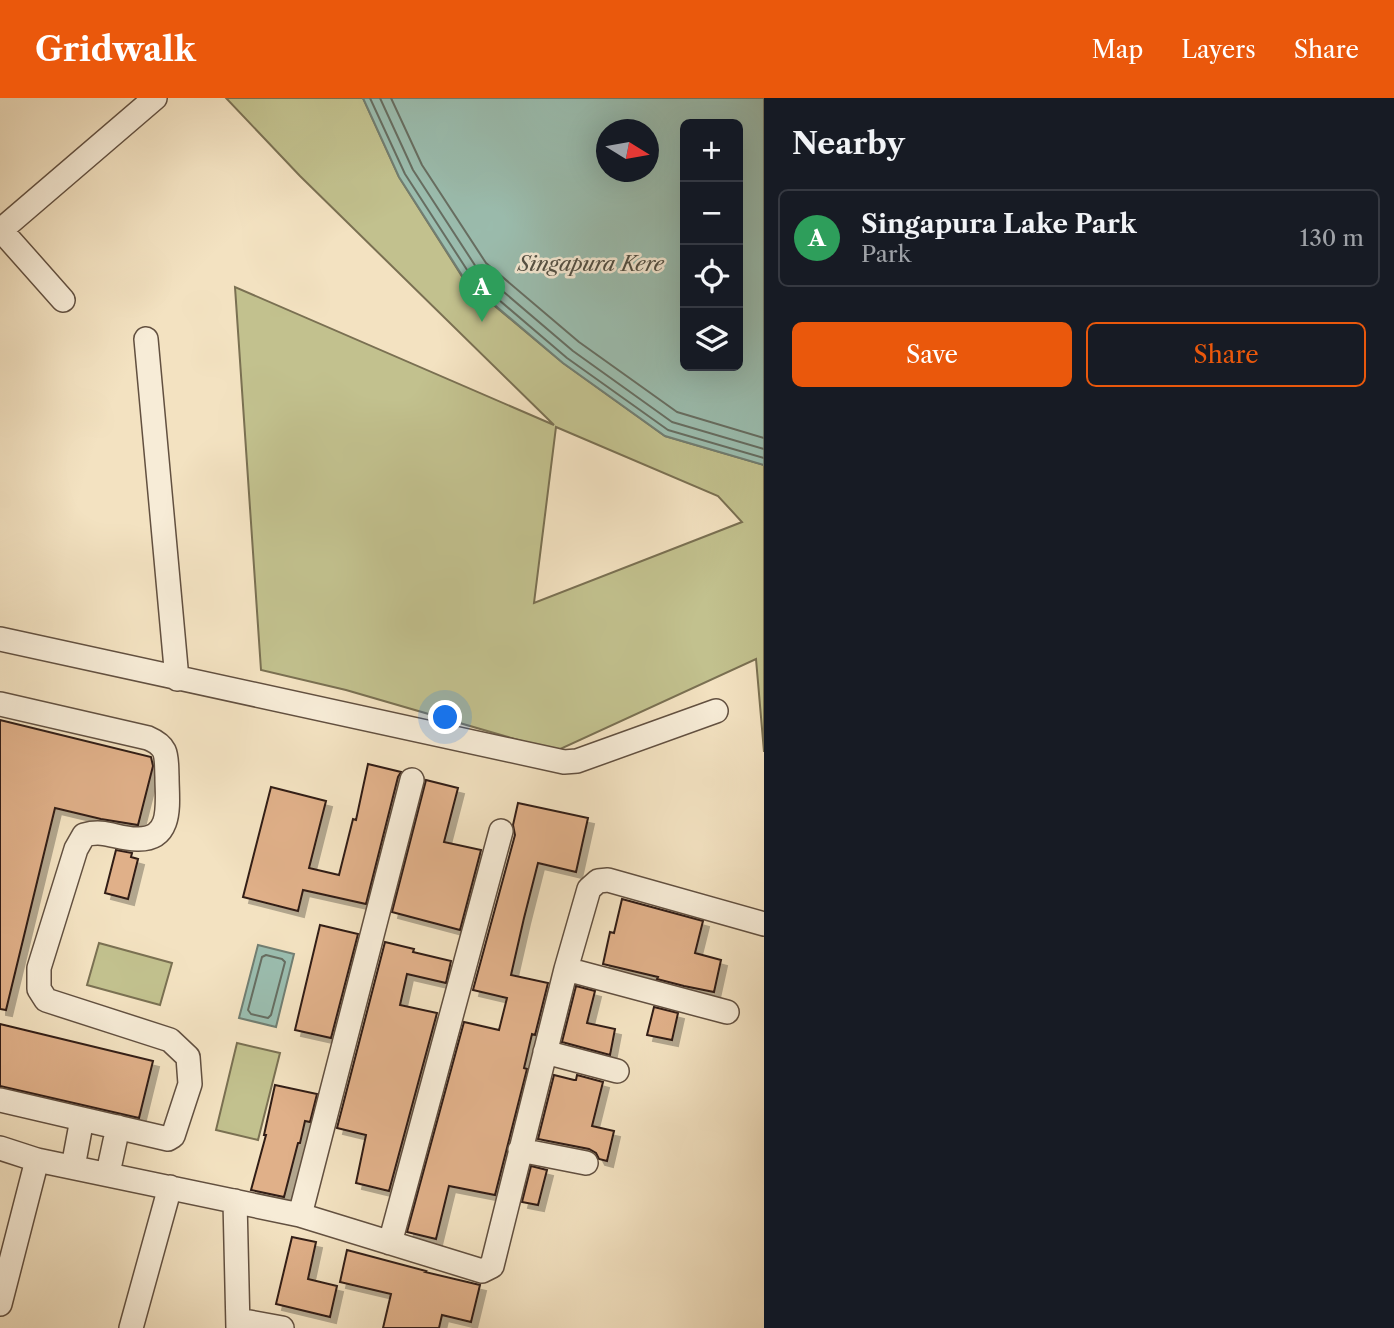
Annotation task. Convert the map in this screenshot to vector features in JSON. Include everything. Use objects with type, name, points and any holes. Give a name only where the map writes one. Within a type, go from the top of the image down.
[{"type":"street","points":[[63,300],[1,231],[155,98]]},
{"type":"street","points":[[146,339],[177,679]]},
{"type":"street","points":[[0,639],[571,762],[716,711]]},
{"type":"street","points":[[0,704],[148,738],[158,742],[166,751],[168,812],[163,826],[155,835],[138,839],[97,831],[84,835],[76,849],[39,968],[39,989],[46,1000],[170,1040],[188,1057],[190,1084],[173,1136],[167,1139],[0,1100]]},
{"type":"street","points":[[300,1215],[412,779]]},
{"type":"street","points":[[390,1243],[501,831]]},
{"type":"street","points":[[0,1148],[37,1160],[300,1215],[482,1271],[492,1266],[566,969],[589,889],[598,881],[608,880],[764,924]]},
{"type":"street","points":[[566,969],[727,1012]]},
{"type":"street","points":[[545,1052],[617,1071]]},
{"type":"street","points":[[73,1167],[82,1119]]},
{"type":"street","points":[[108,1173],[118,1127]]},
{"type":"street","points":[[520,1150],[586,1163]]},
{"type":"street","points":[[0,1304],[6,1256],[37,1160]]},
{"type":"street","points":[[131,1328],[170,1187]]},
{"type":"street","points":[[235,1201],[238,1324],[282,1328]]},
{"type":"shaded area","points":[[226,98],[363,98],[399,177],[465,281],[563,363],[665,436],[764,465],[764,752],[756,659],[556,751],[346,690],[261,670],[235,287],[554,425],[300,176]],"holes":[[[556,427],[718,496],[742,522],[534,603]]]},
{"type":"shaded area","points":[[99,943],[172,963],[160,1005],[87,985]]},
{"type":"shaded area","points":[[237,1043],[280,1053],[258,1140],[216,1130]]},
{"type":"water","name":"Singapura Kere","points":[[363,98],[764,98],[764,465],[665,436],[563,363],[465,280],[399,177]]},
{"type":"water","points":[[258,945],[294,954],[276,1027],[239,1018]]},
{"type":"building","points":[[0,720],[151,757],[153,766],[138,825],[55,808],[6,1010],[0,1009]]},
{"type":"building","points":[[368,764],[401,772],[366,904],[303,890],[298,911],[243,897],[271,787],[326,801],[309,868],[339,875],[353,819],[356,820]]},
{"type":"building","points":[[426,780],[458,788],[444,842],[481,850],[460,930],[392,912]]},
{"type":"building","points":[[518,803],[588,818],[576,872],[538,863],[524,918],[511,975],[548,983],[535,1035],[532,1034],[524,1068],[527,1069],[495,1195],[449,1186],[436,1239],[407,1232],[464,1022],[499,1030],[507,998],[473,990],[515,835],[513,825]]},
{"type":"building","points":[[116,850],[132,853],[131,857],[138,859],[128,899],[105,893]]},
{"type":"building","points":[[622,899],[703,921],[695,953],[721,960],[714,992],[603,964],[610,932],[614,933]]},
{"type":"building","points":[[320,925],[358,934],[331,1038],[295,1030]]},
{"type":"building","points":[[385,942],[451,961],[446,983],[407,974],[400,1005],[437,1013],[389,1191],[356,1183],[366,1135],[337,1128]]},
{"type":"building","points":[[576,986],[595,991],[587,1023],[615,1029],[610,1055],[562,1042]]},
{"type":"building","points":[[654,1007],[678,1013],[672,1040],[647,1035]]},
{"type":"building","points":[[0,1024],[153,1061],[139,1118],[0,1086]]},
{"type":"building","points":[[554,1075],[576,1080],[577,1075],[603,1082],[592,1126],[614,1131],[607,1161],[599,1159],[596,1153],[589,1149],[538,1139]]},
{"type":"building","points":[[275,1085],[317,1094],[310,1122],[305,1121],[284,1197],[251,1190],[266,1135]]},
{"type":"building","points":[[531,1166],[547,1170],[538,1205],[522,1202]]},
{"type":"building","points":[[292,1237],[316,1242],[308,1279],[337,1286],[330,1317],[276,1304]]},
{"type":"building","points":[[347,1250],[480,1285],[471,1322],[442,1315],[439,1328],[383,1328],[391,1294],[340,1282]]},
{"type":"place","name":"Singapura Lake Park","points":[[482,322]]}]
